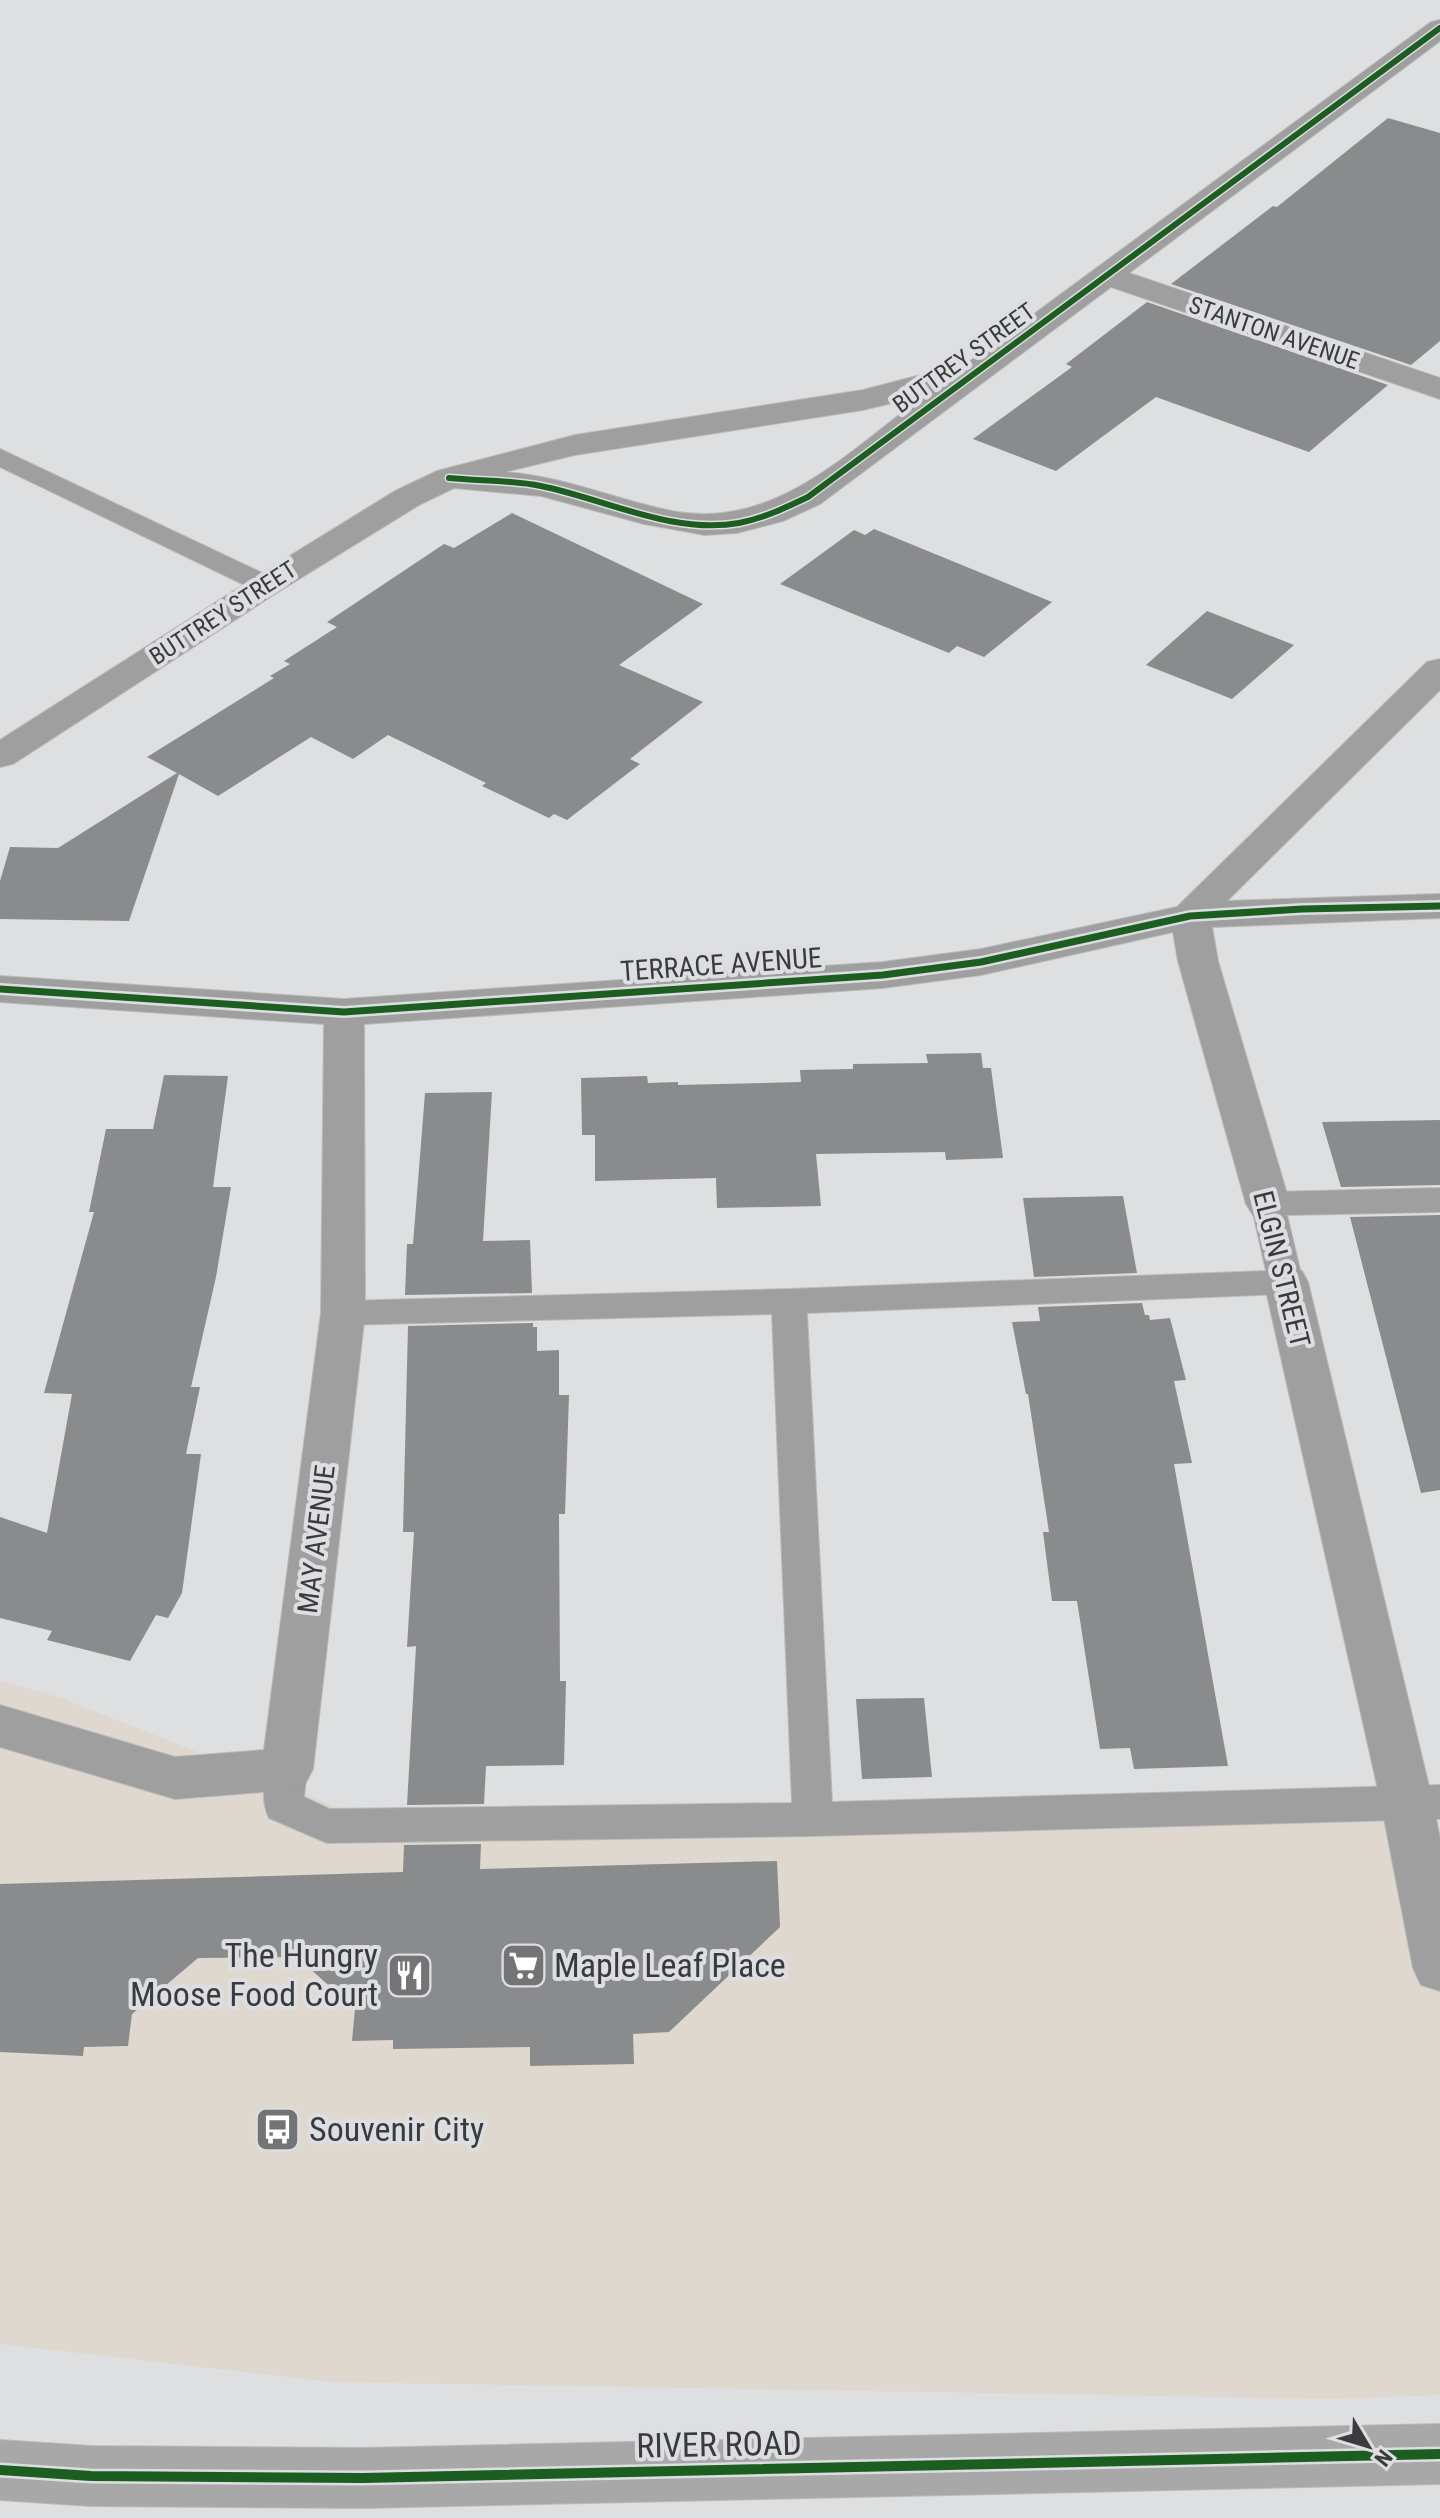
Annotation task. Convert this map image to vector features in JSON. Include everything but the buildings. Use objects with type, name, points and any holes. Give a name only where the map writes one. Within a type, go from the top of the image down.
[{"type":"main road","name":"RIVER ROAD","points":[[0,2470],[91,2476],[363,2478],[1440,2454]]},
{"type":"street","name":"BUTTREY STREET","points":[[449,478],[539,486],[704,527],[750,522],[778,515],[808,497],[995,361],[1440,28]]},
{"type":"street","name":"STANTON AVENUE","points":[[1109,276],[1440,389]]},
{"type":"street","name":"BUTTREY STREET","points":[[0,756],[266,585],[407,498],[449,478],[575,445],[902,392],[995,361]]},
{"type":"street","points":[[1190,916],[1440,670]]},
{"type":"street","name":"TERRACE AVENUE","points":[[0,989],[344,1012],[907,973],[981,962],[1190,916],[1275,910],[1440,906]]},
{"type":"street","name":"ELGIN STREET","points":[[1190,916],[1198,961],[1268,1204]]},
{"type":"street","name":"MAY AVENUE","points":[[287,1769],[343,1313],[344,1012]]},
{"type":"street","name":"ELGIN STREET","points":[[1286,1282],[1424,1803],[1440,1968]]},
{"type":"street","points":[[0,1726],[175,1778],[287,1769]]},
{"type":"lane","points":[[0,457],[266,585]]},
{"type":"lane","points":[[1268,1204],[1440,1200]]},
{"type":"lane","name":"ELGIN STREET","points":[[1268,1204],[1286,1282]]},
{"type":"lane","points":[[343,1313],[789,1301],[1286,1282]]},
{"type":"lane","points":[[789,1301],[813,1819]]},
{"type":"lane","points":[[287,1769],[283,1806],[327,1826],[813,1819],[1424,1803]]},
{"type":"shaded area","points":[[0,1680],[64,1699],[380,1824],[1426,1792],[1440,1841],[1440,2395],[1335,2399],[333,2382],[0,2344]]},
{"type":"cycle path","points":[[449,478],[541,486],[674,522],[705,525],[737,523],[771,514],[808,497],[1440,28]]},
{"type":"cycle path","points":[[0,989],[344,1012],[883,975],[981,962],[1190,916],[1302,909],[1440,906]]},
{"type":"cycle path","points":[[0,2470],[91,2476],[363,2478],[1440,2454]]},
{"type":"place","name":"Maple Leaf Place","points":[[523,1965]]},
{"type":"place","name":"The Hungry Moose Food Court","points":[[409,1975]]},
{"type":"place","name":"Souvenir City","points":[[278,2129]]}]
